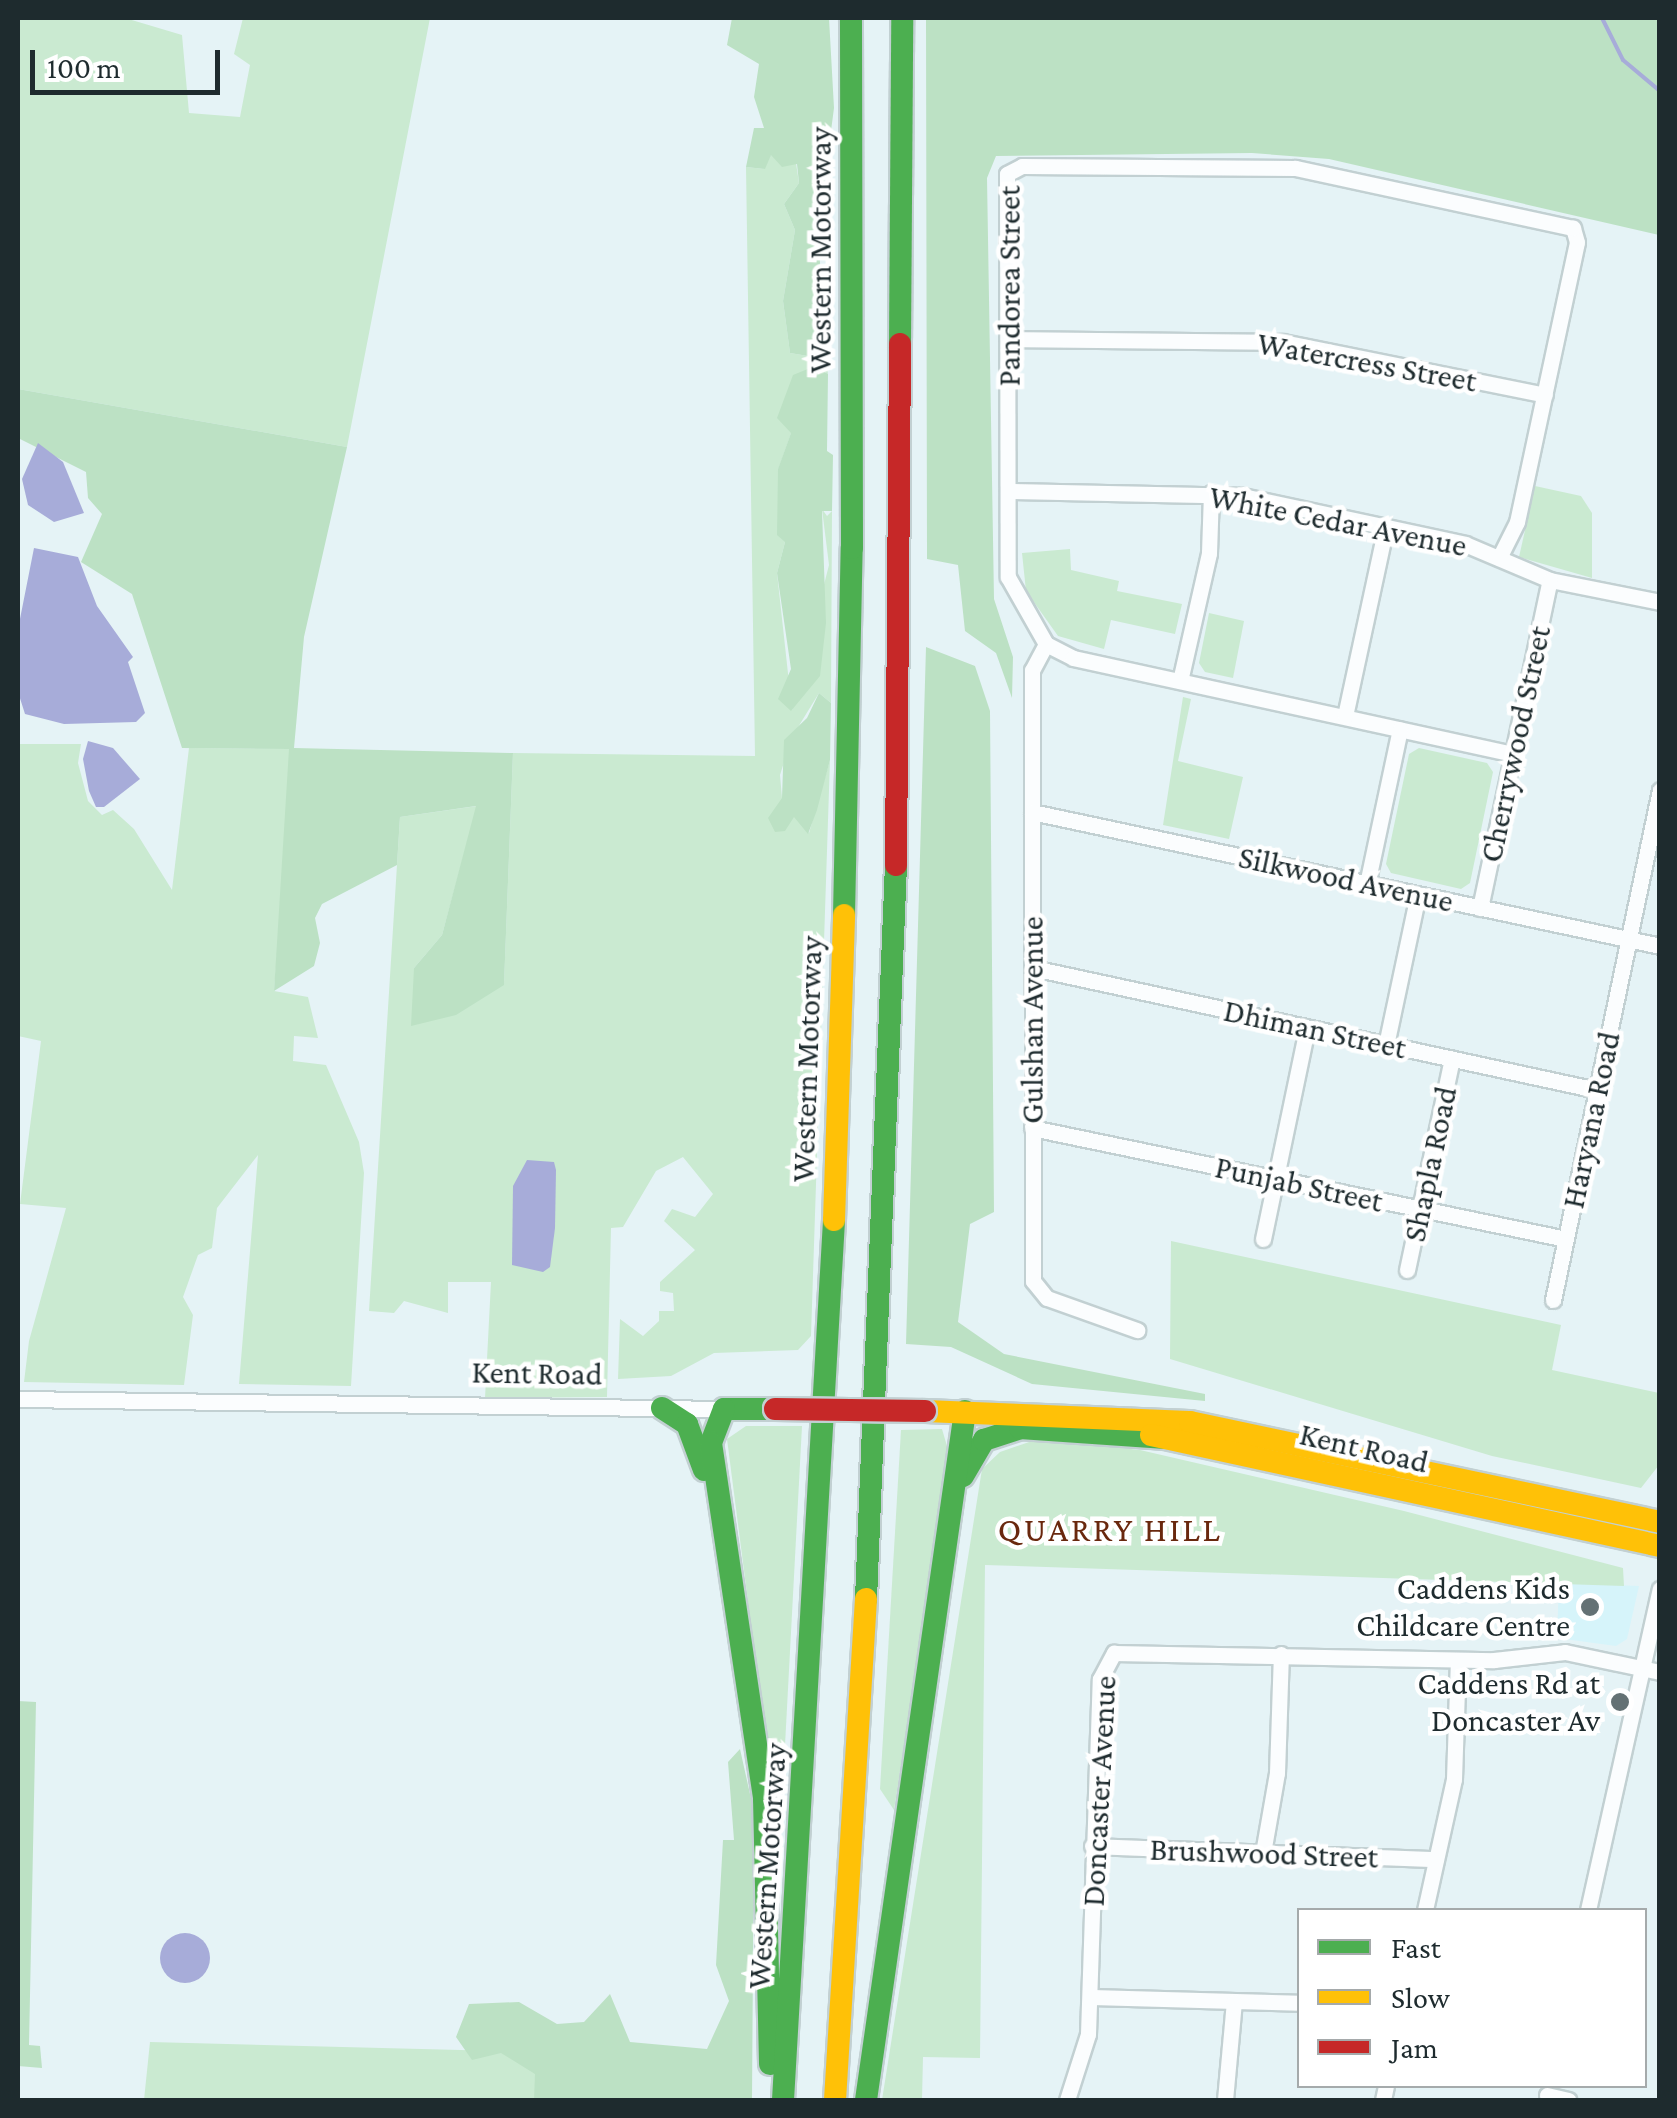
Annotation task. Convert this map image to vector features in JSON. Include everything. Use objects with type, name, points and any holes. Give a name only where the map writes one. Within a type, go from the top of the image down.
[{"type":"main road","name":"Western Motorway","points":[[782,2100],[819,1554],[840,1075],[852,548],[851,18]]},
{"type":"main road","points":[[834,2100],[874,1482],[895,937],[902,18]]},
{"type":"main road","points":[[662,1408],[687,1424],[716,1504]]},
{"type":"main road","points":[[724,1409],[712,1432],[716,1504],[764,1798],[772,2100]]},
{"type":"main road","name":"Kent Road","points":[[724,1409],[1055,1413],[1236,1430],[1660,1522]]},
{"type":"main road","points":[[866,2100],[958,1492],[965,1411]]},
{"type":"main road","name":"Kent Road","points":[[1055,1413],[1660,1546]]},
{"type":"main road","points":[[958,1492],[976,1449],[1006,1430],[1047,1425],[1166,1438]]},
{"type":"street","name":"Pandorea Street","points":[[1046,644],[1009,584],[1005,183],[1012,168],[1307,169],[1576,230],[1517,522],[1499,558]]},
{"type":"street","name":"Watercress Street","points":[[1008,339],[1283,342],[1545,395]]},
{"type":"street","name":"White Cedar Avenue","points":[[1008,491],[1211,493],[1386,527],[1499,558],[1550,580],[1660,602]]},
{"type":"street","points":[[1180,681],[1209,553],[1211,493]]},
{"type":"street","points":[[1345,716],[1386,527]]},
{"type":"street","name":"Cherrywood Street","points":[[1480,908],[1550,580]]},
{"type":"street","points":[[1046,644],[1067,656],[1513,754]]},
{"type":"street","name":"Gulshan Avenue","points":[[1046,644],[1032,670],[1034,1284],[1047,1298],[1137,1330]]},
{"type":"street","points":[[1367,884],[1400,729]]},
{"type":"street","name":"Haryana Road","points":[[1553,1300],[1660,790]]},
{"type":"street","name":"Silkwood Avenue","points":[[1032,812],[1660,946]]},
{"type":"street","points":[[1386,1044],[1418,894]]},
{"type":"street","name":"Dhiman Street","points":[[1033,968],[1597,1090]]},
{"type":"street","points":[[1263,1239],[1308,1028]]},
{"type":"street","name":"Shapla Road","points":[[1407,1270],[1452,1059]]},
{"type":"street","name":"Punjab Street","points":[[1032,1128],[1566,1239]]},
{"type":"street","name":"Kent Road","points":[[18,1399],[724,1409]]},
{"type":"street","points":[[1588,1908],[1660,1589]]},
{"type":"street","name":"Doncaster Avenue","points":[[1067,2100],[1083,2059],[1090,1997],[1100,1679],[1109,1656],[1130,1648],[1458,1660],[1565,1652],[1660,1672]]},
{"type":"street","points":[[1263,1853],[1277,1774],[1281,1654]]},
{"type":"street","points":[[1425,1908],[1454,1779],[1458,1660]]},
{"type":"street","name":"Brushwood Street","points":[[1092,1846],[1436,1859]]},
{"type":"street","points":[[1090,1997],[1297,2003]]},
{"type":"street","points":[[1225,2100],[1234,2002]]},
{"type":"street","points":[[1547,2094],[1568,2100]]},
{"type":"shaded area","points":[[1559,1583],[1639,1586],[1627,1639],[1616,1646],[1557,1638]]},
{"type":"green space","points":[[18,18],[125,18],[182,35],[189,113],[240,117],[250,65],[234,54],[243,18],[430,18],[347,447],[18,389]]},
{"type":"green space","points":[[732,18],[829,18],[834,108],[818,230],[826,359],[790,353],[783,301],[795,230],[784,204],[799,183],[797,164],[782,167],[771,155],[765,169],[746,167],[754,128],[764,128],[754,97],[759,64],[727,45]]},
{"type":"green space","points":[[926,18],[1659,18],[1659,235],[1329,159],[1252,153],[996,156],[987,178],[994,599],[1013,657],[1012,698],[996,653],[965,631],[958,565],[927,559]]},
{"type":"green space","points":[[771,154],[796,163],[799,183],[784,204],[795,230],[783,301],[790,353],[826,359],[828,374],[815,366],[778,470],[785,542],[777,573],[792,710],[829,565],[822,509],[827,516],[832,511],[831,703],[819,693],[792,737],[780,775],[782,798],[809,833],[830,760],[811,1336],[798,1350],[714,1353],[671,1376],[618,1379],[620,1319],[643,1336],[659,1321],[659,1311],[674,1311],[673,1293],[660,1291],[660,1282],[695,1250],[664,1221],[672,1209],[695,1217],[713,1194],[683,1157],[656,1171],[623,1227],[611,1228],[607,1397],[485,1398],[491,1282],[448,1282],[448,1313],[404,1301],[394,1313],[369,1311],[400,817],[477,806],[442,935],[414,968],[504,984],[513,753],[755,756],[746,167],[764,169]]},
{"type":"green space","points":[[815,366],[828,374],[827,451],[833,455],[832,511],[822,511],[826,623],[820,676],[791,711],[778,699],[791,669],[777,573],[785,542],[777,535],[778,469],[791,433],[777,418],[793,375]]},
{"type":"green space","points":[[18,389],[347,447],[304,637],[294,748],[513,753],[504,985],[456,1015],[411,1026],[414,968],[442,935],[476,806],[400,817],[397,865],[322,904],[315,918],[320,943],[314,966],[274,991],[289,749],[182,748],[132,594],[81,562],[102,514],[88,498],[86,472],[18,438]]},
{"type":"green space","points":[[1535,486],[1581,496],[1592,513],[1592,578],[1519,557]]},
{"type":"green space","points":[[1070,549],[1071,570],[1119,581],[1117,591],[1182,604],[1175,634],[1111,620],[1104,649],[1058,636],[1026,591],[1022,553]]},
{"type":"green space","points":[[1209,613],[1244,621],[1233,678],[1205,672],[1199,663]]},
{"type":"green space","points":[[926,647],[975,666],[990,711],[994,1212],[970,1224],[958,1322],[1004,1354],[1205,1394],[1205,1401],[1032,1384],[951,1347],[906,1344]]},
{"type":"green space","points":[[819,693],[831,703],[830,760],[817,810],[808,834],[794,817],[785,831],[775,832],[768,818],[782,798],[784,740],[807,718]]},
{"type":"green space","points":[[1183,697],[1191,699],[1178,761],[1243,777],[1229,839],[1163,825]]},
{"type":"green space","points":[[18,744],[81,744],[78,763],[88,801],[102,815],[113,810],[134,829],[172,890],[189,748],[294,749],[274,991],[308,997],[318,1038],[294,1036],[293,1061],[326,1065],[359,1142],[364,1173],[351,1386],[239,1384],[258,1155],[217,1208],[212,1248],[198,1255],[183,1297],[193,1315],[184,1385],[24,1382],[29,1341],[66,1208],[20,1204],[41,1041],[18,1036]]},
{"type":"green space","points":[[1419,748],[1487,763],[1493,772],[1470,883],[1461,889],[1391,873],[1386,864],[1409,754]]},
{"type":"green space","points":[[1171,1241],[1561,1325],[1552,1370],[1659,1393],[1659,1465],[1641,1488],[1492,1456],[1170,1359]]},
{"type":"green space","points":[[746,1426],[802,1426],[784,1764],[769,1764],[727,1439]]},
{"type":"green space","points":[[942,1429],[949,1453],[894,1810],[880,1789],[901,1430]]},
{"type":"green space","points":[[1038,1439],[1140,1450],[1404,1511],[1623,1568],[1624,1586],[985,1565],[980,2058],[923,2057],[922,2100],[882,2100],[982,1469],[1000,1452]]},
{"type":"green space","points":[[18,1701],[36,1702],[29,2045],[40,2046],[42,2068],[18,2066]]},
{"type":"green space","points":[[740,1749],[754,1812],[752,2100],[534,2100],[535,2074],[501,2053],[472,2060],[456,2037],[469,2004],[519,2002],[557,2024],[584,2022],[610,1994],[630,2042],[707,2049],[729,2001],[716,1965],[723,1840],[734,1840],[728,1762]]},
{"type":"green space","points":[[150,2042],[543,2052],[571,2100],[144,2100]]},
{"type":"water","points":[[38,443],[63,462],[84,513],[54,522],[28,505],[22,479]]},
{"type":"water","points":[[34,548],[78,557],[97,606],[133,657],[128,662],[145,713],[136,722],[64,724],[25,714],[18,692],[18,629]]},
{"type":"water","points":[[88,741],[113,748],[140,779],[104,807],[96,807],[89,791],[83,759]]},
{"type":"water","points":[[527,1160],[554,1162],[556,1170],[555,1228],[550,1267],[543,1272],[512,1265],[513,1186]]},
{"type":"water","points":[[185,1933],[202,1941],[210,1958],[202,1975],[185,1983],[168,1975],[160,1958],[168,1941]]},
{"type":"waterway","points":[[1602,18],[1623,60],[1660,91]]},
{"type":"traffic: fast","points":[[844,915],[852,548],[851,18]]},
{"type":"traffic: fast","points":[[900,344],[902,18]]},
{"type":"traffic: fast","points":[[866,1599],[896,865]]},
{"type":"traffic: fast","points":[[783,2100],[834,1220]]},
{"type":"traffic: fast","points":[[662,1408],[687,1424],[704,1470]]},
{"type":"traffic: fast","points":[[724,1409],[775,1409]]},
{"type":"traffic: fast","points":[[724,1409],[711,1443],[764,1798],[770,2064]]},
{"type":"traffic: fast","points":[[866,2100],[965,1411]]},
{"type":"traffic: fast","points":[[963,1476],[984,1440],[1020,1428],[1166,1438]]},
{"type":"traffic: slow","points":[[834,1220],[844,915]]},
{"type":"traffic: slow","points":[[925,1411],[1190,1422],[1660,1522]]},
{"type":"traffic: slow","points":[[1151,1435],[1660,1546]]},
{"type":"traffic: slow","points":[[835,2100],[866,1599]]},
{"type":"traffic: jam","points":[[896,865],[900,344]]},
{"type":"traffic: jam","points":[[775,1409],[925,1411]]},
{"type":"place","name":"Caddens Kids Childcare Centre","points":[[1590,1607]]},
{"type":"place","name":"Caddens Rd at Doncaster Av","points":[[1620,1702]]},
{"type":"district","name":"QUARRY HILL","points":[[1110,1530]]}]
